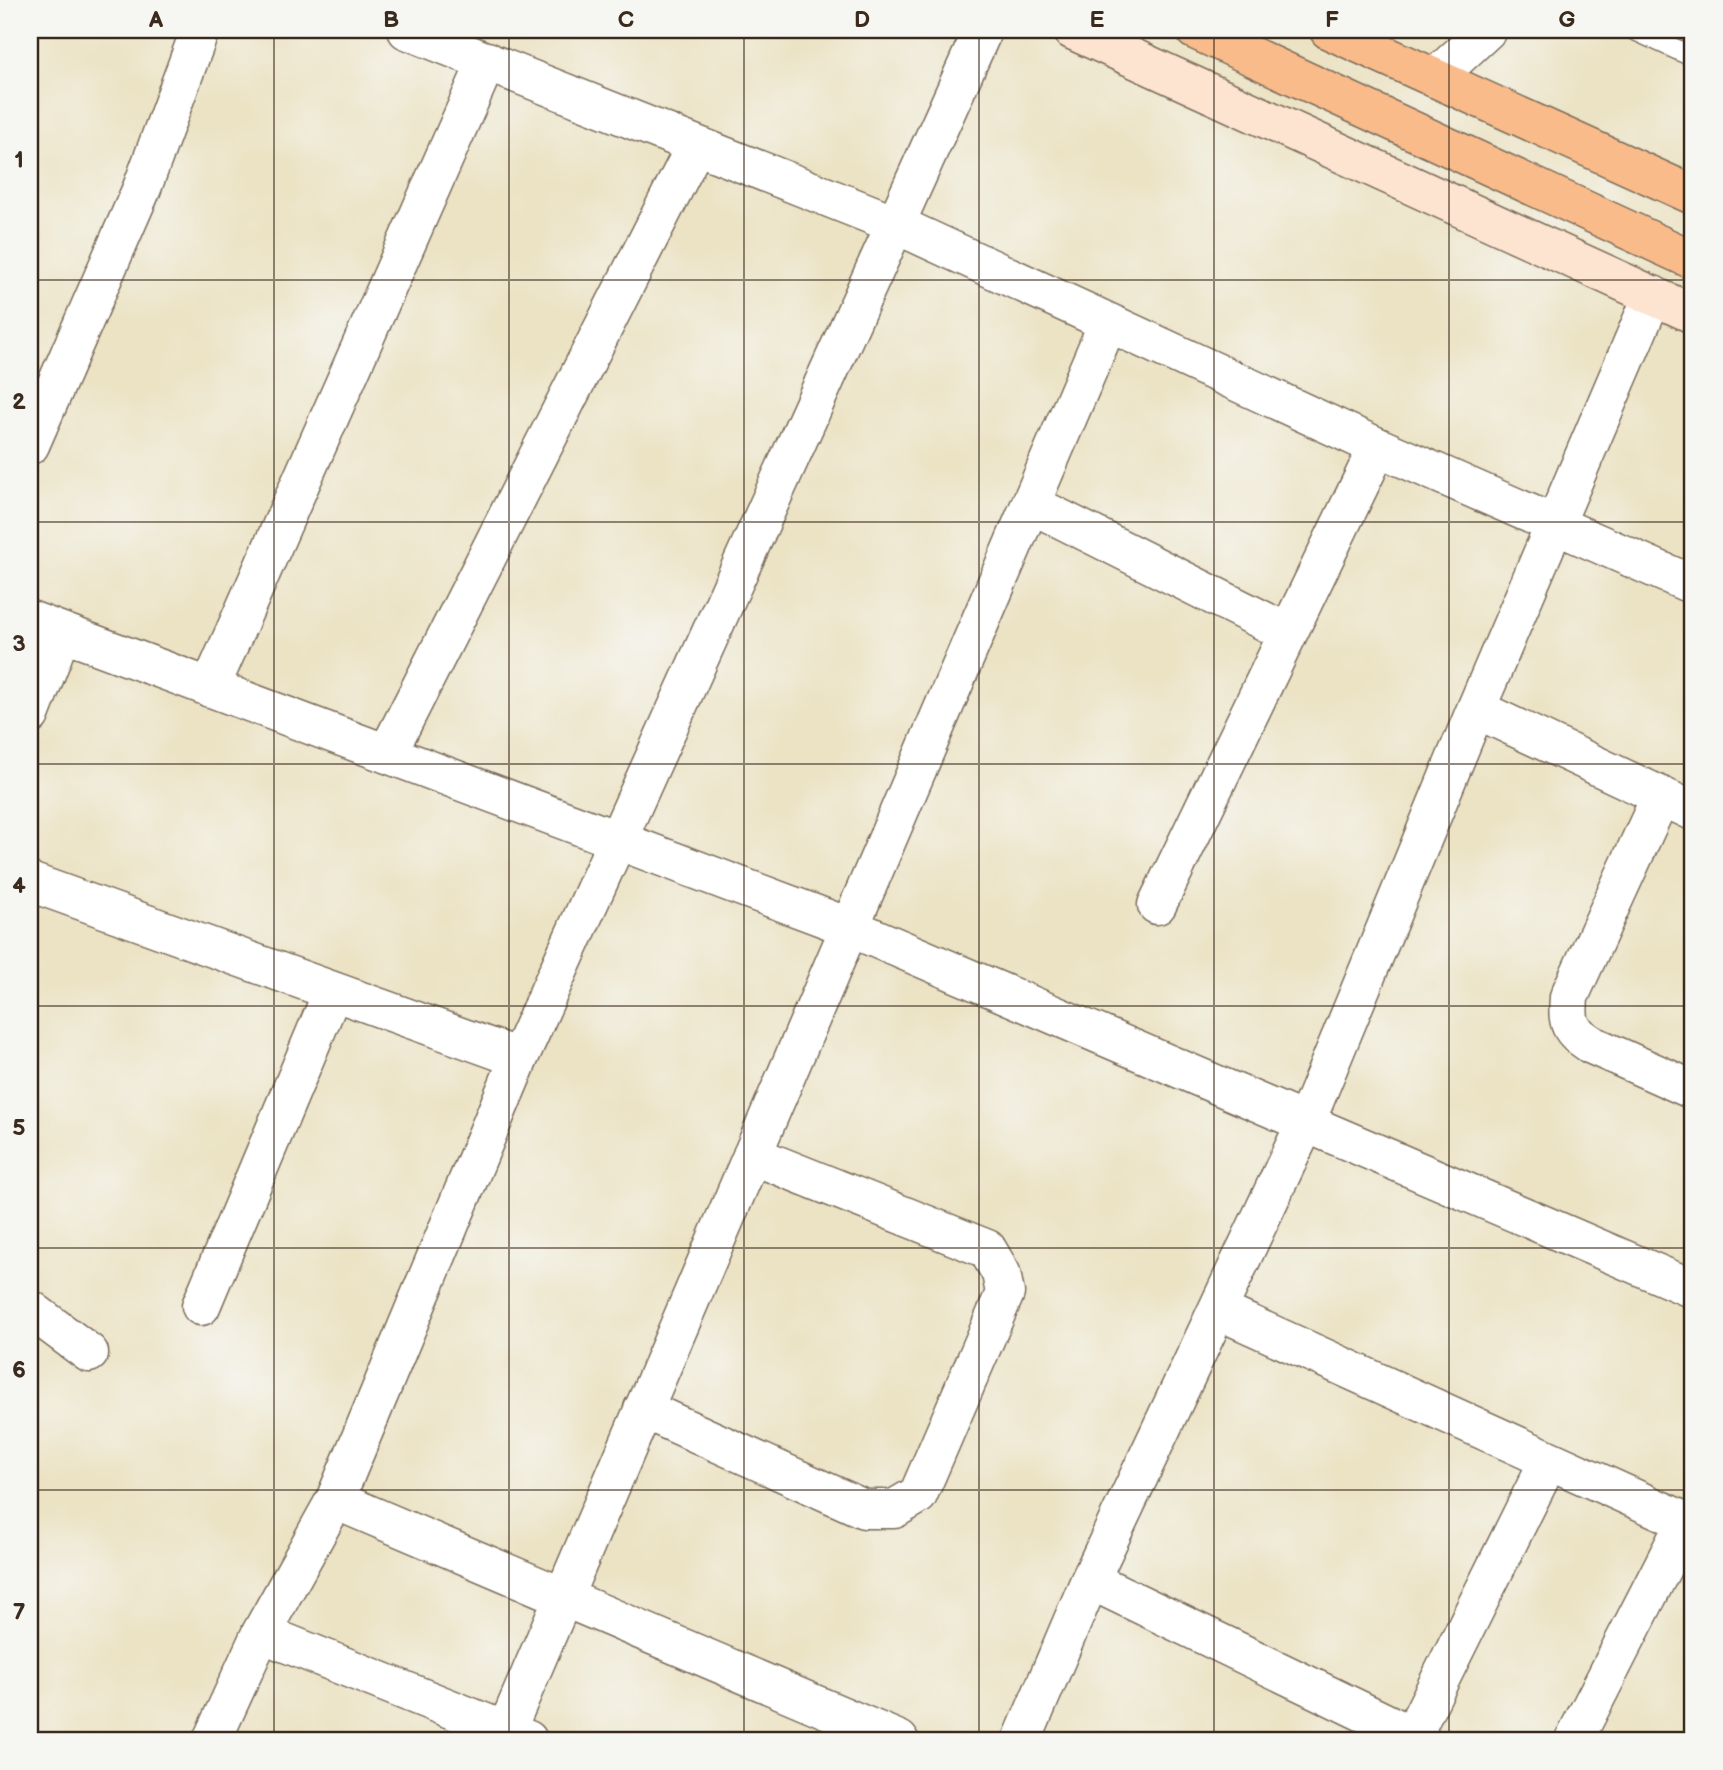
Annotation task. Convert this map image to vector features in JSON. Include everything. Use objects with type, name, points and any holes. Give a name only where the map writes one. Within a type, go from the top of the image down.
[{"type":"main road","points":[[1195,30],[1693,260]]},
{"type":"main road","points":[[1329,30],[1693,195]]},
{"type":"street","points":[[30,445],[142,188],[200,30]]},
{"type":"street","points":[[407,30],[895,224],[1378,447],[1693,585]]},
{"type":"street","points":[[212,1740],[261,1633],[335,1500],[519,1058],[983,30]]},
{"type":"street","points":[[1072,30],[1693,314]]},
{"type":"street","points":[[1435,78],[1487,30]]},
{"type":"street","points":[[210,688],[487,61]]},
{"type":"street","points":[[387,754],[696,145]]},
{"type":"street","points":[[1022,1740],[1090,1580],[1305,1124],[1476,709],[1653,295]]},
{"type":"street","points":[[261,1633],[517,1736],[563,1597],[1108,323]]},
{"type":"street","points":[[1157,905],[1378,447]]},
{"type":"street","points":[[1031,505],[1288,633]]},
{"type":"street","points":[[30,715],[46,626],[849,927],[1693,1289]]},
{"type":"street","points":[[1476,709],[1677,803],[1569,997],[1567,1020],[1578,1035],[1592,1045],[1693,1090]]},
{"type":"street","points":[[30,882],[519,1058]]},
{"type":"street","points":[[201,1306],[333,991]]},
{"type":"street","points":[[643,1409],[864,1509],[894,1509],[918,1495],[1005,1293],[1001,1273],[987,1249],[752,1155]]},
{"type":"street","points":[[30,1309],[89,1353]]},
{"type":"street","points":[[1218,1310],[1690,1523],[1574,1740]]},
{"type":"street","points":[[1090,1580],[1417,1738],[1549,1460]]},
{"type":"street","points":[[335,1500],[899,1740]]},
{"type":"lane","points":[[1634,30],[1693,57]]}]
